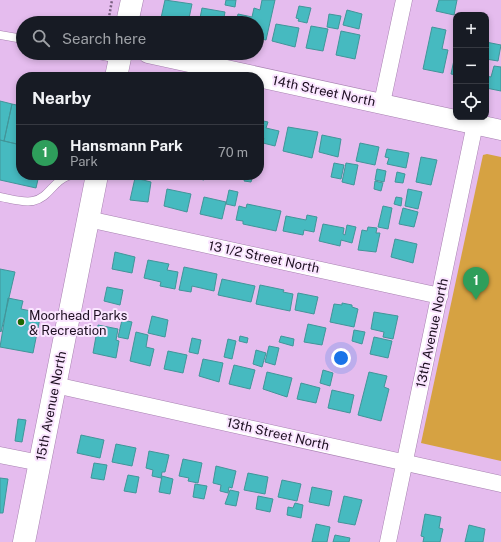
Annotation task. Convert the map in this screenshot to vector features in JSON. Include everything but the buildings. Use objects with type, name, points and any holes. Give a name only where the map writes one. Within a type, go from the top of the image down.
[{"type":"main road","points":[[129,16],[132,0]]},
{"type":"main road","name":"15th Avenue North","points":[[24,542],[95,180]]},
{"type":"street","points":[[382,103],[404,0]]},
{"type":"street","name":"14th Street North","points":[[181,60],[237,72]]},
{"type":"street","name":"14th Street North","points":[[264,78],[501,130]]},
{"type":"street","name":"13th Avenue North","points":[[388,542],[406,462],[475,124]]},
{"type":"street","name":"13 1/2 Street North","points":[[88,219],[440,296]]},
{"type":"street","name":"13th Street North","points":[[55,385],[501,484]]},
{"type":"street","points":[[0,455],[40,464]]},
{"type":"lane","points":[[0,35],[16,38]]},
{"type":"lane","points":[[0,197],[26,202],[35,201],[45,196],[60,180]]},
{"type":"path","points":[[109,16],[112,0]]},
{"type":"shaded area","points":[[487,154],[501,157],[501,461],[421,443],[483,155]]},
{"type":"place","name":"Hansmann Park","points":[[476,300]]},
{"type":"place","name":"Moorhead Parks & Recreation","points":[[21,322]]}]
